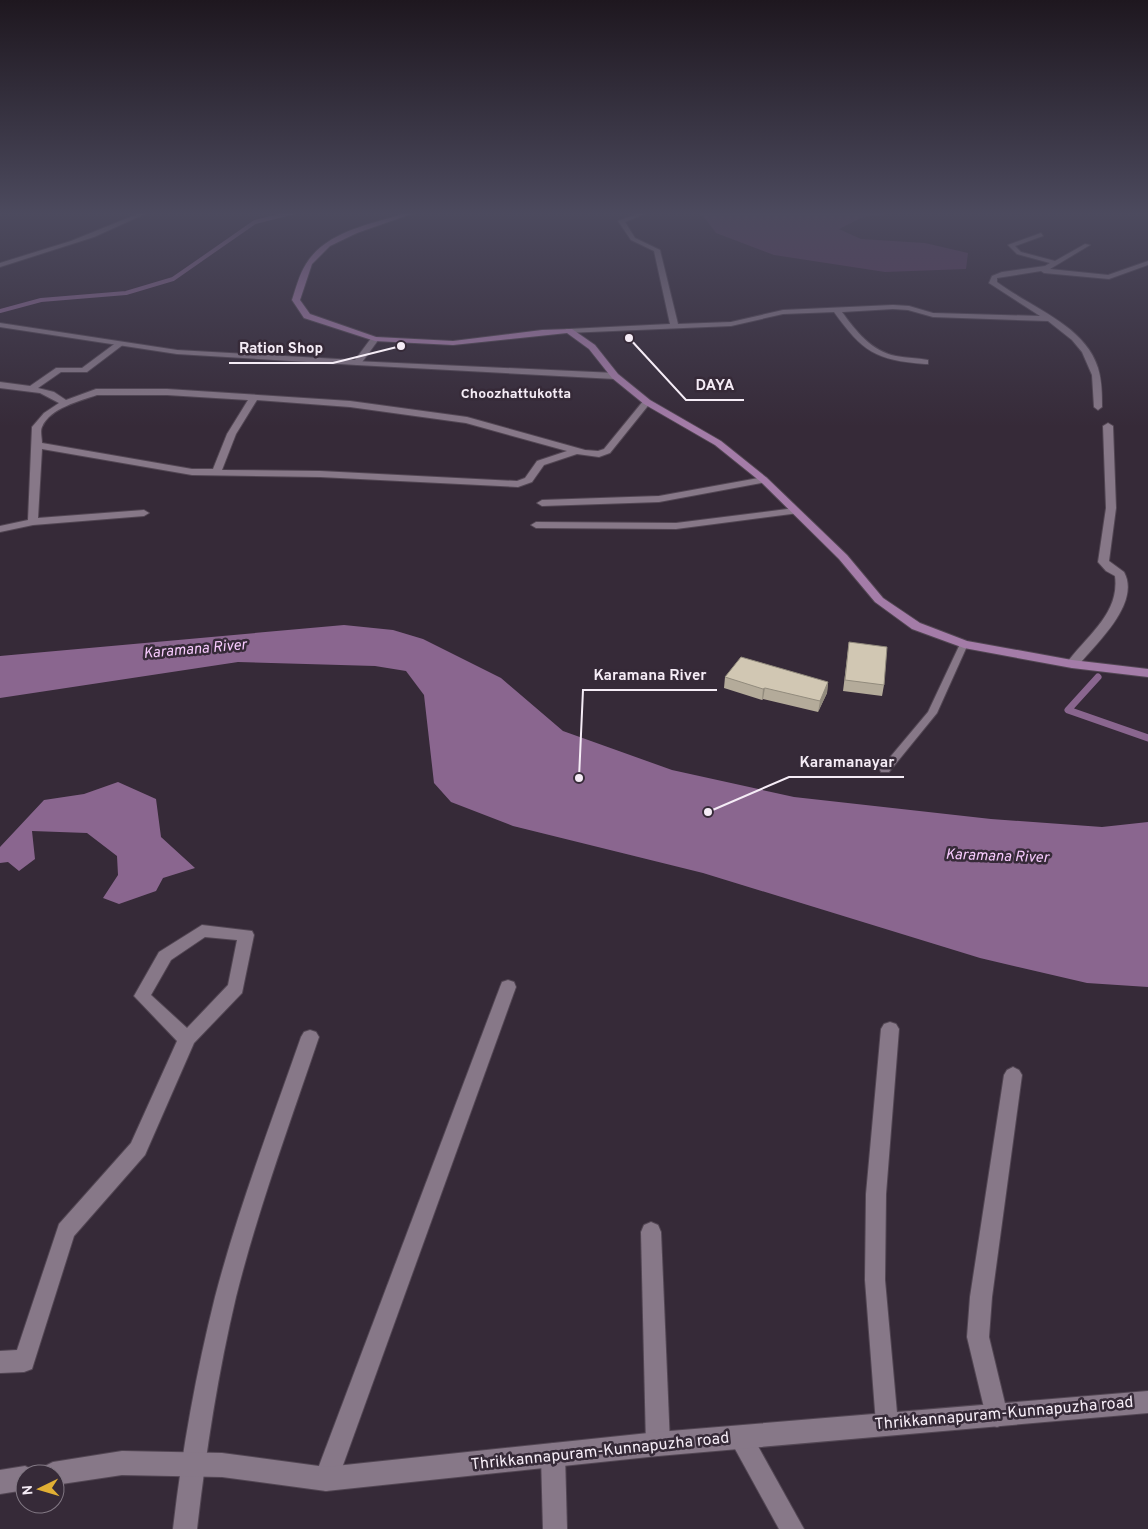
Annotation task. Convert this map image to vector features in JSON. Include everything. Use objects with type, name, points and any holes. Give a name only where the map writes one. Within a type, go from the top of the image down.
[{"type":"main road","points":[[302,284],[296,300],[307,316],[376,339],[453,343],[542,332],[569,331],[592,347],[616,376],[648,402],[718,443],[764,480],[843,557],[886,606],[916,626],[964,644],[1072,664],[1148,673]]},
{"type":"street","points":[[665,284],[674,325]]},
{"type":"street","points":[[995,284],[1048,320],[1079,344],[1093,364],[1098,406]]},
{"type":"street","points":[[569,331],[730,324],[770,314],[893,307],[909,308],[933,315],[1048,320]]},
{"type":"street","points":[[836,310],[866,346],[881,356],[894,360],[925,362]]},
{"type":"street","points":[[0,325],[199,354],[616,376]]},
{"type":"street","points":[[357,363],[376,339]]},
{"type":"street","points":[[32,388],[58,370],[84,370],[120,344]]},
{"type":"street","points":[[0,385],[32,388],[56,395],[66,403]]},
{"type":"street","points":[[33,522],[37,427],[47,415],[66,403],[96,392],[115,391],[350,404],[467,420],[592,454],[604,453],[648,402]]},
{"type":"street","points":[[216,474],[229,435],[237,419],[254,398]]},
{"type":"street","points":[[1072,664],[1107,625],[1123,582],[1120,574],[1110,569],[1103,562],[1111,508],[1108,426]]},
{"type":"street","points":[[37,445],[164,468],[216,474],[320,474],[518,484],[529,480],[540,463],[576,451]]},
{"type":"street","points":[[542,503],[659,500],[764,480]]},
{"type":"street","points":[[536,525],[676,526],[795,511]]},
{"type":"street","points":[[0,529],[33,522],[144,512]]},
{"type":"street","points":[[0,1362],[24,1361],[66,1232],[138,1149],[187,1039],[236,988],[246,935],[202,931],[165,956],[142,996],[187,1039]]},
{"type":"street","points":[[326,1478],[508,987]]},
{"type":"street","points":[[887,1424],[875,1280],[876,1194],[890,1029]]},
{"type":"street","points":[[184,1529],[192,1465],[218,1333],[255,1198],[310,1037]]},
{"type":"street","points":[[997,1416],[978,1337],[981,1297],[1013,1075]]},
{"type":"street","points":[[651,1232],[658,1444]]},
{"type":"street","name":"Thrikkannapuram-Kunnapuzha road","points":[[65,1472],[122,1463],[222,1465],[326,1478],[658,1444],[1148,1402]]},
{"type":"street","points":[[741,1438],[792,1529]]},
{"type":"street","points":[[553,1455],[554,1529]]},
{"type":"street","points":[[0,1482],[15,1480]]},
{"type":"lane","points":[[885,770],[932,713],[964,644]]},
{"type":"water","points":[[344,625],[393,630],[423,639],[501,678],[563,731],[672,770],[794,797],[991,819],[1102,827],[1148,822],[1148,987],[1087,983],[980,958],[703,873],[513,826],[451,802],[434,783],[424,695],[406,671],[375,666],[238,662],[0,698],[0,656]]},
{"type":"water","points":[[118,782],[156,799],[161,837],[195,868],[163,878],[156,891],[119,904],[103,898],[118,875],[117,856],[87,833],[32,831],[35,859],[19,871],[8,862],[0,863],[0,847],[44,800],[84,794]]},
{"type":"building","points":[[849,642],[887,647],[884,685],[845,680]]},
{"type":"building","points":[[741,657],[828,682],[820,701],[763,689],[725,677]]},
{"type":"waterway","points":[[0,311],[41,300],[126,293],[155,284]]},
{"type":"waterway","points":[[1098,677],[1068,710],[1148,738]]},
{"type":"place","name":"DAYA","points":[[629,338]]},
{"type":"place","name":"Ration Shop","points":[[401,346]]},
{"type":"place","name":"Karamana River","points":[[579,778]]},
{"type":"place","name":"Karamanayar","points":[[708,812]]},
{"type":"district","name":"Choozhattukotta","points":[[516,394]]}]
